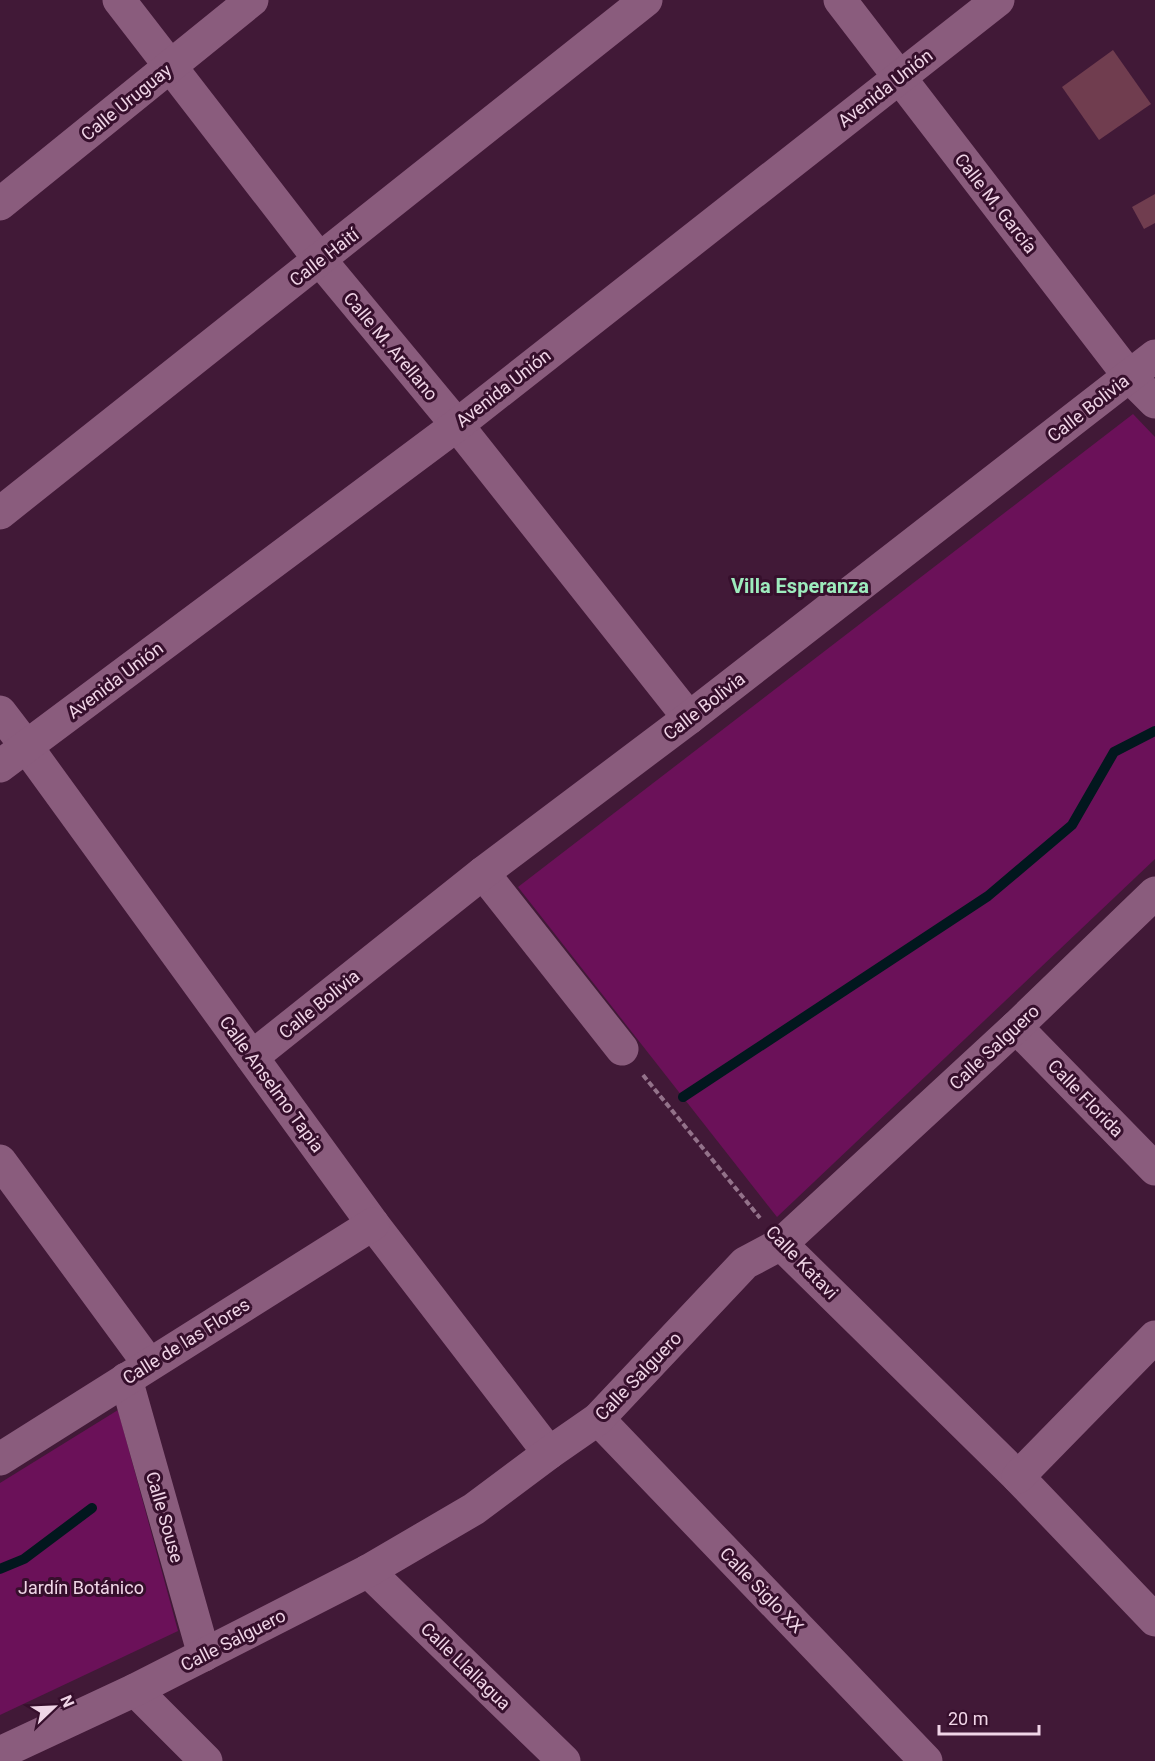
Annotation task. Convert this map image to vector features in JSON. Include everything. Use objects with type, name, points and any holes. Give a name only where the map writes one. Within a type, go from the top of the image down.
[{"type":"street","name":"Calle M. Arellano","points":[[119,0],[320,260],[457,424],[689,718]]},
{"type":"street","name":"Calle Uruguay","points":[[0,204],[252,0]]},
{"type":"street","name":"Calle Haití","points":[[0,513],[646,0]]},
{"type":"street","name":"Calle M. García","points":[[840,0],[1129,376],[1155,402]]},
{"type":"street","name":"Avenida Unión","points":[[0,766],[457,424],[998,0]]},
{"type":"street","name":"Calle Bolivia","points":[[252,1057],[483,873],[689,718],[1155,356]]},
{"type":"street","name":"Calle Anselmo Tapia","points":[[0,712],[372,1224],[549,1453]]},
{"type":"street","points":[[483,873],[622,1049]]},
{"type":"street","name":"Calle Salguero","points":[[0,1753],[135,1690],[368,1571],[474,1509],[598,1419],[745,1263],[781,1244],[1016,1027],[1155,893]]},
{"type":"street","name":"Calle Florida","points":[[1016,1027],[1155,1169]]},
{"type":"street","name":"Calle Souse","points":[[0,1161],[137,1372],[204,1655]]},
{"type":"street","name":"Calle de las Flores","points":[[0,1459],[372,1224]]},
{"type":"street","name":"Calle Katavi","points":[[781,1244],[1018,1476],[1155,1620]]},
{"type":"street","points":[[1018,1476],[1155,1337]]},
{"type":"street","name":"Calle Siglo XX","points":[[598,1419],[926,1761]]},
{"type":"street","name":"Calle Llallagua","points":[[368,1571],[564,1761]]},
{"type":"street","points":[[135,1690],[206,1761]]},
{"type":"path","name":"Calle Katavi","points":[[622,1049],[781,1244]]},
{"type":"green space","points":[[1133,414],[1155,437],[1155,859],[777,1217],[518,887]]},
{"type":"green space","name":"Jardín Botánico","points":[[118,1410],[178,1631],[0,1715],[0,1483]]},
{"type":"building","points":[[1113,50],[1151,104],[1099,140],[1062,87]]},
{"type":"building","points":[[1155,194],[1155,223],[1144,229],[1132,207]]},
{"type":"waterway","points":[[683,1097],[988,896],[1072,825],[1114,752],[1155,731]]},
{"type":"waterway","points":[[0,1569],[24,1559],[92,1508]]},
{"type":"district","name":"Villa Esperanza","points":[[800,586]]}]
